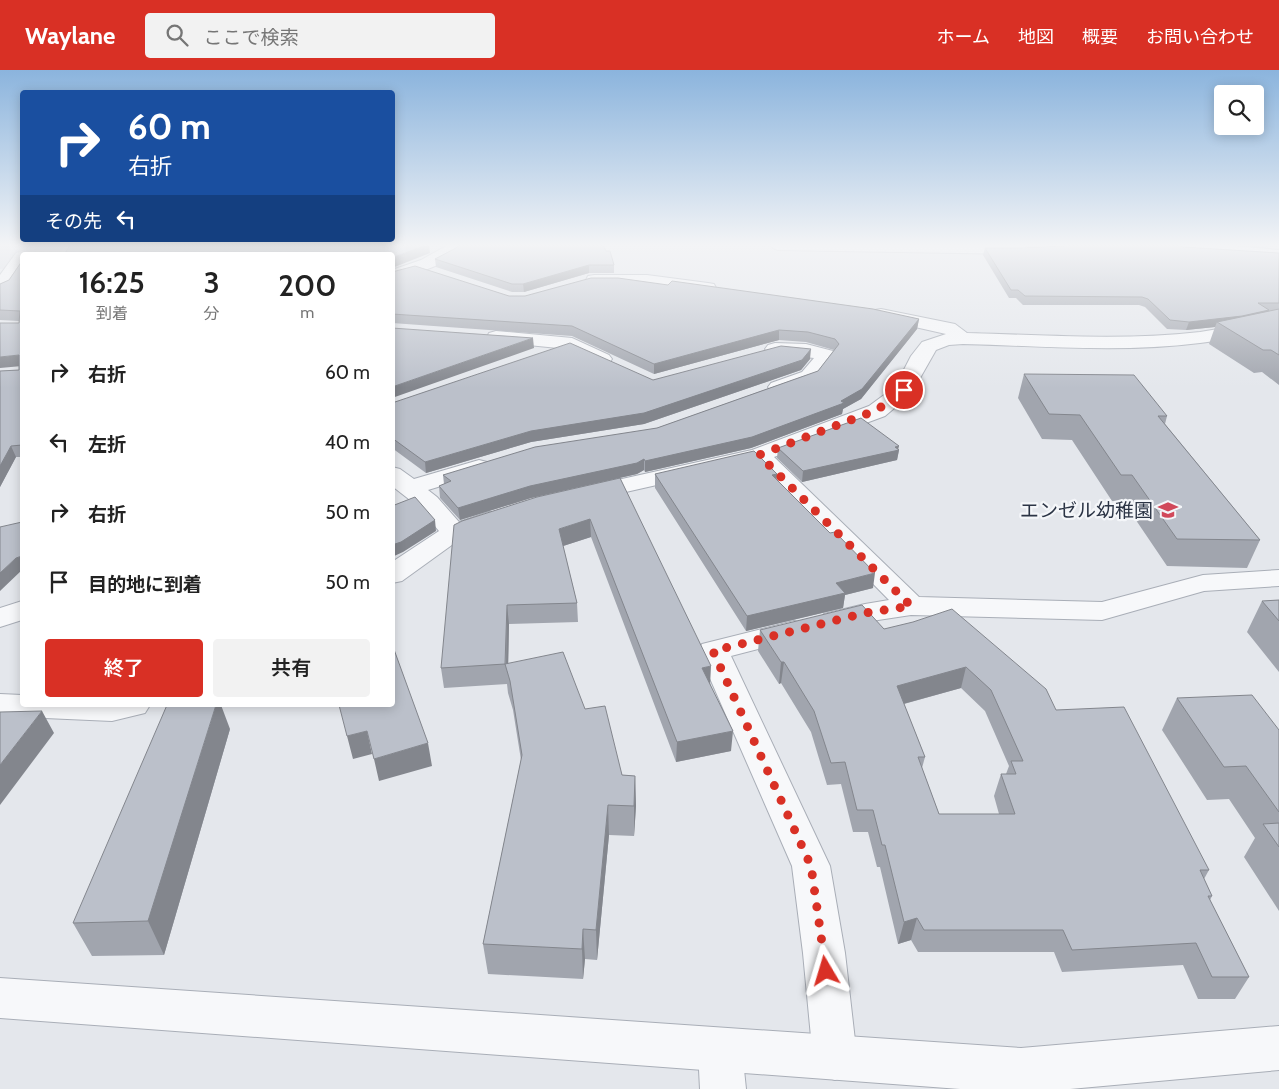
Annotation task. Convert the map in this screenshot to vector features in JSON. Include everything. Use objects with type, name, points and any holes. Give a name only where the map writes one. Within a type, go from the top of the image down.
[{"type":"street","points":[[862,311],[948,328],[963,338]]},
{"type":"street","points":[[569,498],[759,455],[877,410],[904,390],[921,356],[929,346],[946,340],[963,338],[1117,344],[1156,342],[1234,331],[1279,322]]},
{"type":"street","points":[[477,336],[572,344],[616,366]]},
{"type":"street","points":[[534,358],[572,344]]},
{"type":"street","points":[[752,355],[779,348],[806,350],[826,355],[809,376],[762,393]]},
{"type":"street","points":[[759,455],[911,606]]},
{"type":"street","points":[[402,481],[495,462]]},
{"type":"street","points":[[402,481],[428,502],[454,532]]},
{"type":"street","points":[[395,573],[454,532],[505,515]]},
{"type":"street","points":[[835,1058],[824,954],[811,866],[713,651],[865,613],[911,606],[1102,612],[1203,583],[1279,578]]},
{"type":"street","points":[[0,618],[20,611]]},
{"type":"street","points":[[0,704],[20,705]]},
{"type":"street","points":[[56,707],[112,710],[125,707]]},
{"type":"street","points":[[0,998],[722,1070],[835,1058],[1024,1080],[1279,1048]]},
{"type":"building","points":[[0,293],[20,293],[20,311],[0,310]]},
{"type":"building","points":[[395,293],[498,293],[509,296],[525,296],[538,293],[755,293],[873,309],[919,319],[862,389],[841,401],[844,403],[752,437],[645,461],[644,459],[637,463],[530,486],[458,508],[439,486],[451,481],[443,475],[535,447],[657,428],[818,371],[839,344],[835,339],[808,332],[779,330],[654,364],[572,326],[395,314]]},
{"type":"building","points":[[1021,293],[1279,293],[1279,303],[1258,303],[1269,310],[1242,316],[1189,322],[1170,320],[1148,299],[1142,297],[1025,296]]},
{"type":"building","points":[[1279,309],[1279,355],[1271,350],[1263,350],[1217,322]]},
{"type":"building","points":[[20,311],[20,445],[11,446],[0,466],[0,371],[19,370],[19,355],[0,357],[0,323],[19,323]]},
{"type":"building","points":[[395,328],[533,338],[395,386]]},
{"type":"building","points":[[570,343],[653,380],[781,346],[811,349],[802,360],[644,413],[531,431],[425,462],[395,440],[395,402]]},
{"type":"building","points":[[1024,374],[1134,375],[1167,416],[1158,416],[1260,540],[1177,539],[1132,475],[1121,475],[1080,415],[1049,414]]},
{"type":"building","points":[[861,418],[899,446],[895,447],[899,450],[803,471],[778,448]]},
{"type":"building","points":[[754,451],[777,474],[772,475],[830,533],[835,532],[875,573],[836,583],[845,593],[747,616],[655,474]]},
{"type":"building","points":[[620,478],[711,666],[702,668],[733,731],[677,742],[590,519],[559,529],[577,603],[507,605],[505,664],[441,668],[454,525],[537,497]]},
{"type":"building","points":[[415,497],[435,520],[395,544],[395,505]]},
{"type":"building","points":[[20,522],[20,557],[0,573],[0,527]]},
{"type":"building","points":[[1279,600],[1279,621],[1262,601]]},
{"type":"building","points":[[862,605],[884,629],[952,609],[1046,689],[1056,710],[1124,707],[1209,870],[1200,870],[1212,896],[1208,896],[1249,977],[1212,977],[1196,943],[1072,950],[1063,930],[924,930],[917,918],[904,922],[885,845],[882,845],[873,810],[857,810],[845,762],[831,763],[814,711],[784,662],[781,662],[760,630]],"holes":[[[966,667],[991,690],[1023,761],[1011,761],[1016,774],[1001,774],[1015,814],[939,814],[918,757],[925,757],[897,686]]]},
{"type":"building","points":[[395,652],[428,743],[374,759],[367,731],[347,736],[340,707],[395,707]]},
{"type":"building","points":[[563,652],[585,709],[605,706],[622,775],[635,776],[634,806],[608,805],[596,930],[583,929],[582,949],[483,944],[522,755],[510,681],[505,664]]},
{"type":"building","points":[[1252,695],[1279,730],[1279,812],[1246,766],[1224,767],[1177,698]]},
{"type":"building","points":[[166,707],[215,707],[148,921],[73,923]]},
{"type":"building","points":[[42,711],[0,765],[0,712]]},
{"type":"building","points":[[1279,823],[1279,847],[1263,824]]},
{"type":"place","name":"エンゼル幼稚園","points":[[1168,510]]},
{"type":"route","points":[[826,971],[811,866],[713,651],[865,613],[911,606],[759,455],[877,410],[904,390]]}]
